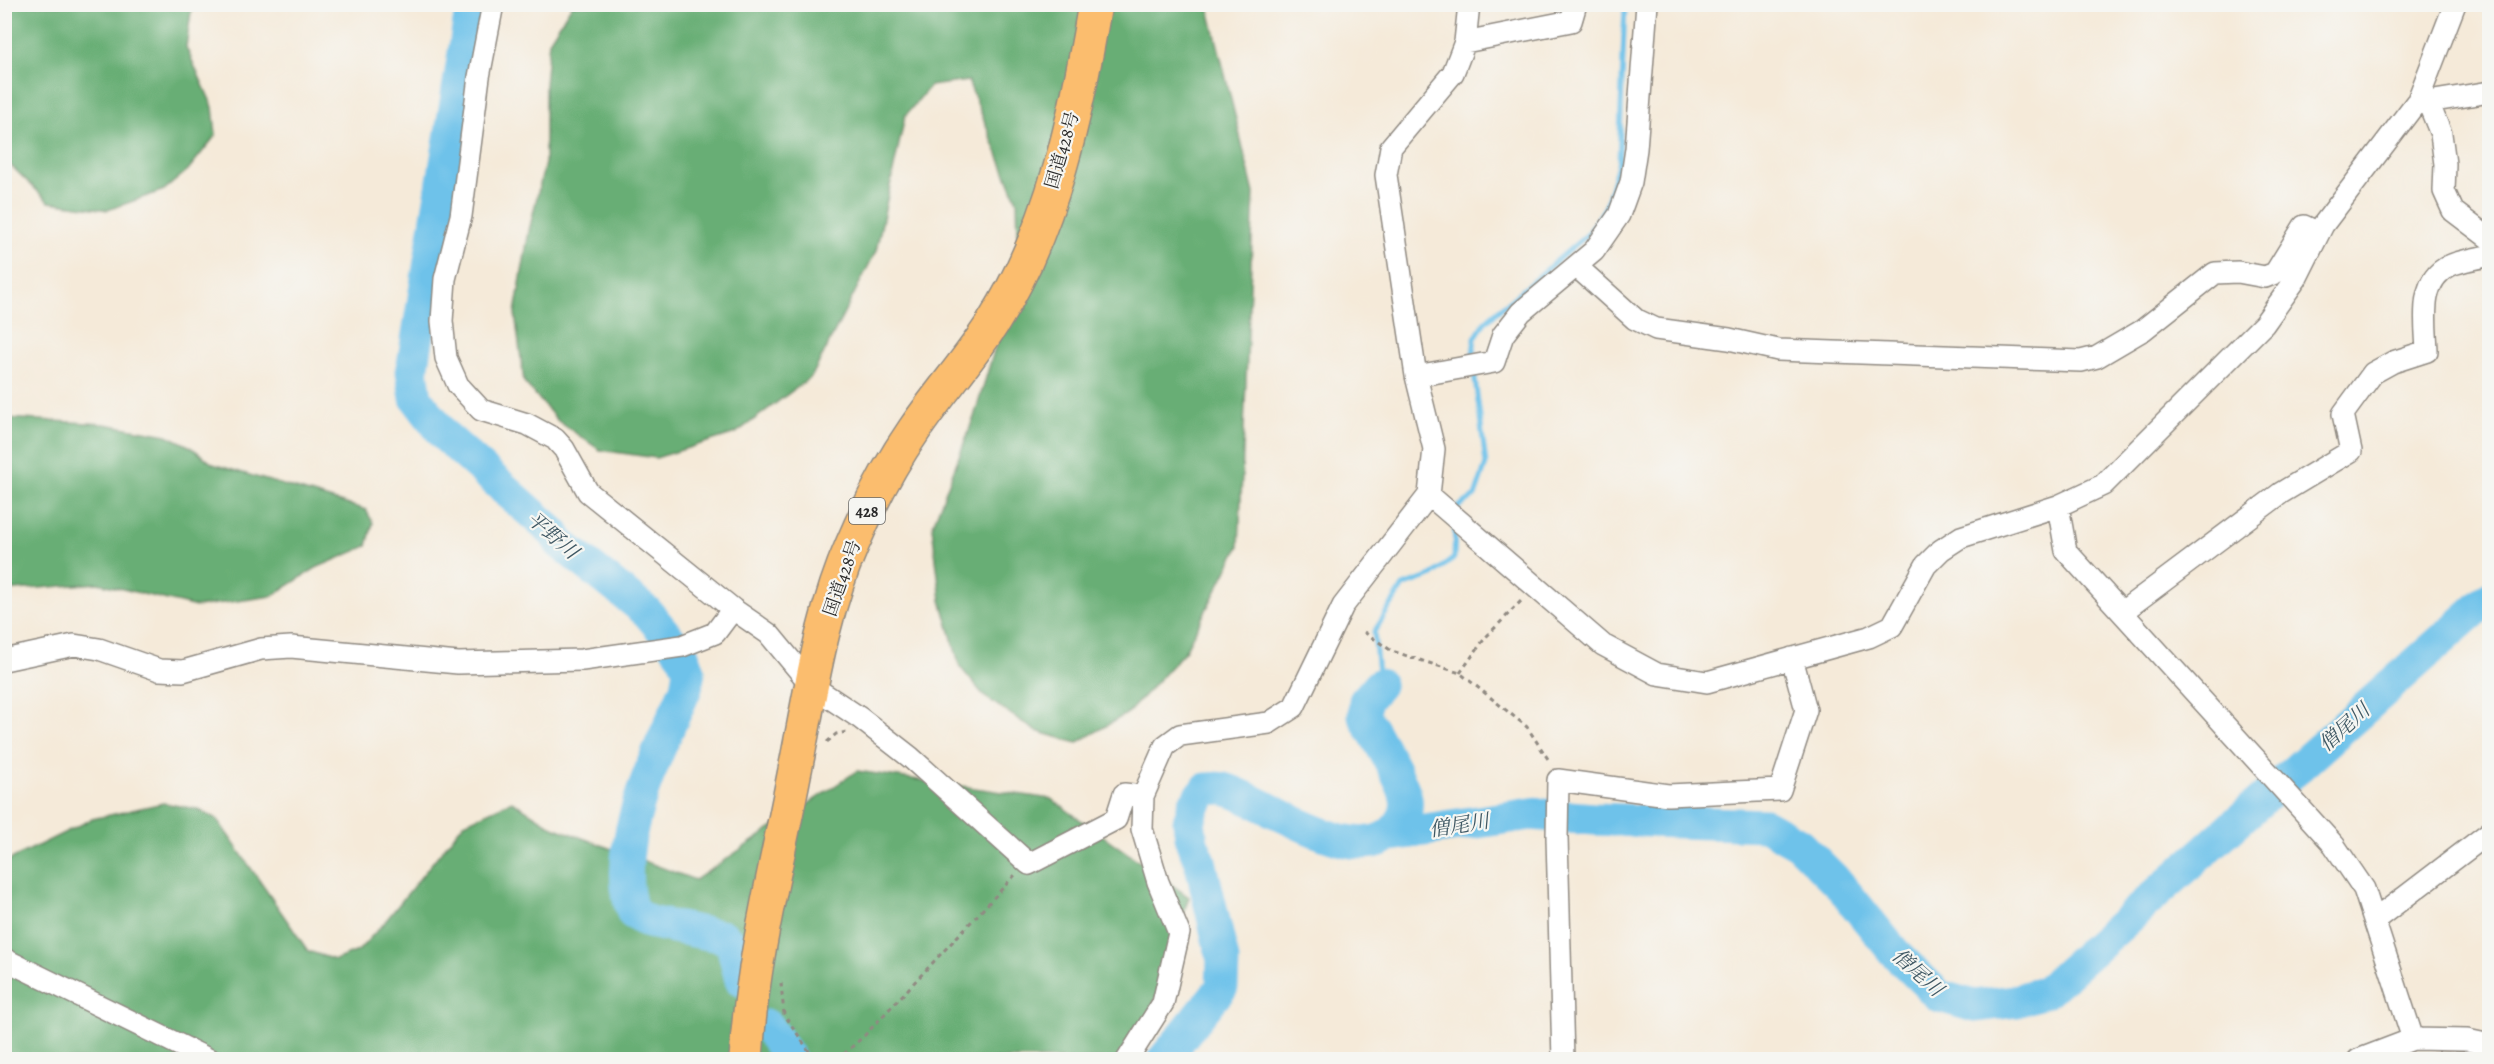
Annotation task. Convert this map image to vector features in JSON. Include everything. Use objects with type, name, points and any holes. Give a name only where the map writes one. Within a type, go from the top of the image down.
[{"type":"highway","name":"国道428号","points":[[746,1059],[765,915],[812,686],[835,594],[851,547],[890,466],[914,429],[995,321],[1035,237],[1069,130],[1083,75],[1095,4]]},
{"type":"street","points":[[493,4],[479,77],[461,216],[445,279],[442,321],[446,358],[458,385],[481,410],[527,424],[555,439],[564,449],[588,492],[733,609],[769,634],[812,686],[879,732],[910,757],[1029,864],[1116,819],[1124,794],[1143,796]]},
{"type":"street","points":[[1127,1059],[1163,1003],[1179,933],[1158,882],[1142,829],[1143,796],[1165,746],[1180,735],[1269,723],[1294,707],[1343,606],[1429,495],[1434,449],[1416,376],[1386,175],[1391,147],[1453,73],[1465,42],[1469,4]]},
{"type":"street","points":[[1465,42],[1571,21],[1576,4]]},
{"type":"street","points":[[1416,376],[1494,362],[1503,335],[1521,312],[1594,251],[1619,215],[1631,182],[1647,4]]},
{"type":"street","points":[[1429,495],[1603,645],[1658,674],[1707,682],[1869,636],[1892,626],[1926,565],[1941,550],[1961,537],[2058,506],[2103,485],[2264,324],[2296,279],[2319,233],[2423,101],[2456,4]]},
{"type":"street","points":[[2423,101],[2490,92]]},
{"type":"street","points":[[2423,101],[2441,134],[2445,164],[2444,191],[2453,211],[2490,240]]},
{"type":"street","points":[[1576,266],[1635,319],[1656,329],[1729,339],[1778,350],[2081,361],[2097,357],[2143,330],[2215,273],[2238,272],[2265,277],[2275,273],[2304,226],[2319,233]]},
{"type":"street","points":[[2122,612],[2281,493],[2351,451],[2343,414],[2373,373],[2393,362],[2427,351],[2425,307],[2431,282],[2448,266],[2490,255]]},
{"type":"street","points":[[2058,506],[2066,551],[2334,845],[2364,889],[2414,1039]]},
{"type":"street","points":[[4,660],[74,645],[99,649],[159,670],[183,671],[261,649],[291,647],[458,663],[582,660],[682,646],[715,633],[733,609]]},
{"type":"street","points":[[1563,1059],[1557,837],[1558,780],[1668,795],[1780,790],[1806,710],[1792,658]]},
{"type":"street","points":[[2376,920],[2490,832]]},
{"type":"street","points":[[4,959],[210,1059]]},
{"type":"street","points":[[2358,1059],[2414,1039],[2467,1040],[2490,1045]]},
{"type":"path","points":[[1460,673],[1485,638],[1535,586]]},
{"type":"path","points":[[1364,632],[1392,651],[1460,673],[1527,727],[1547,754],[1558,780]]},
{"type":"path","points":[[824,750],[828,741],[836,734],[879,732]]},
{"type":"path","points":[[837,1059],[865,1035],[1018,872],[1029,864]]},
{"type":"path","points":[[780,978],[784,1014],[815,1059]]},
{"type":"green space","points":[[4,5],[192,5],[186,47],[213,107],[216,135],[188,170],[164,190],[108,210],[49,202],[5,160]]},
{"type":"green space","points":[[572,5],[1208,5],[1254,193],[1239,546],[1185,651],[1128,713],[1077,743],[1036,731],[985,697],[960,667],[941,600],[932,527],[974,417],[1019,268],[1017,201],[968,81],[930,86],[905,116],[876,251],[812,376],[736,433],[656,458],[600,450],[558,421],[524,382],[515,313],[529,231],[545,163],[545,85],[549,41]]},
{"type":"green space","points":[[5,418],[104,424],[167,435],[191,447],[213,464],[366,510],[373,523],[367,546],[316,568],[272,596],[196,607],[98,583],[5,591]]},
{"type":"green space","points":[[857,771],[1051,799],[1189,897],[1138,1052],[1130,1059],[5,1060],[5,862],[92,819],[163,803],[197,809],[217,819],[308,951],[335,960],[358,951],[384,923],[464,823],[512,801],[553,827],[695,880]]},
{"type":"waterway","name":"平野川","points":[[472,4],[412,371],[416,398],[445,436],[554,533],[560,543],[647,612],[683,655],[689,671],[686,688],[640,798],[627,858],[627,887],[633,913],[649,922],[724,937],[732,944],[741,980]]},
{"type":"waterway","points":[[1472,362],[1475,338],[1485,322],[1588,234],[1606,206],[1619,161],[1625,4]]},
{"type":"waterway","points":[[1457,512],[1458,507],[1475,496],[1486,464],[1474,371]]},
{"type":"waterway","points":[[1379,685],[1374,632],[1403,586],[1431,576],[1454,558],[1455,524]]},
{"type":"waterway","name":"僧尾川","points":[[1391,835],[1531,814],[1594,819],[1765,825],[1799,844],[1838,883],[1894,952],[1939,996],[1974,1006],[2016,1001],[2047,991],[2490,597]]},
{"type":"waterway","name":"僧尾川","points":[[1163,1060],[1222,987],[1223,960],[1200,861],[1192,843],[1189,822],[1194,805],[1206,789],[1222,788],[1242,795],[1312,830],[1337,839],[1361,843],[1381,840],[1397,827],[1405,814],[1406,798],[1394,769],[1364,716],[1365,701],[1379,685]]},
{"type":"waterway","name":"平野川","points":[[767,1026],[790,1060]]}]
